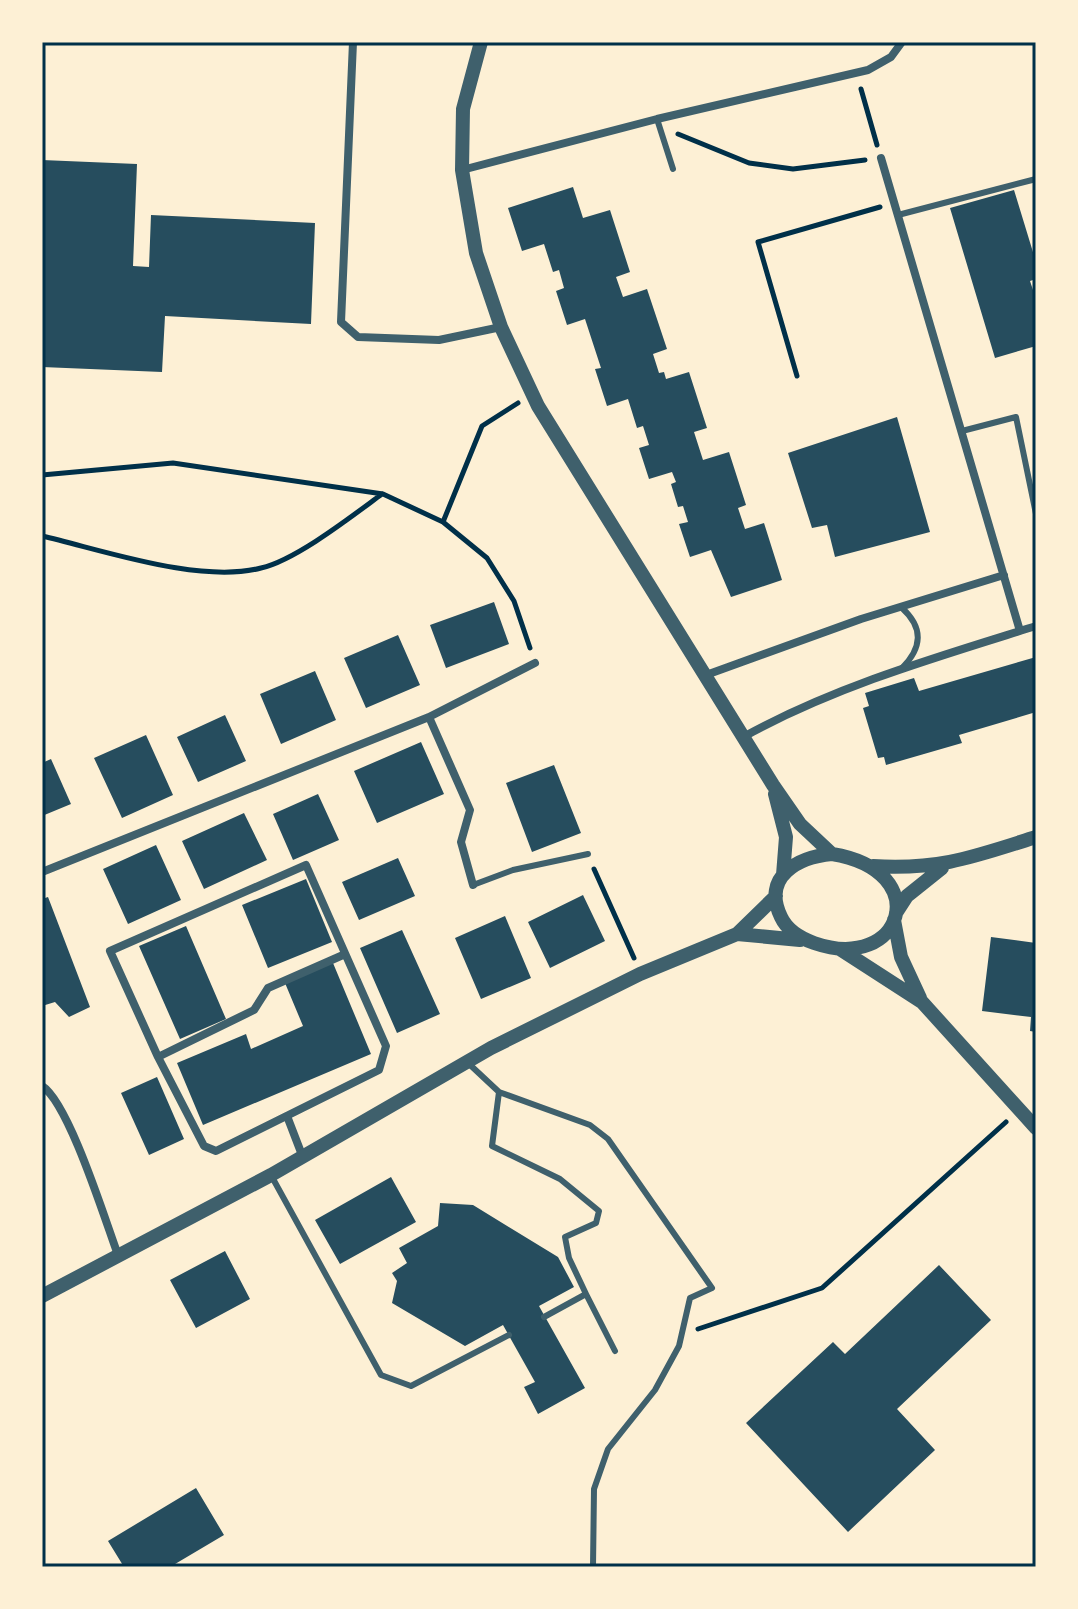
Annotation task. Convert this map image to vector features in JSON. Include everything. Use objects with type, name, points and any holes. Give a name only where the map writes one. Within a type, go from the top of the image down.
[{"type":"street","points":[[353,42],[341,322],[358,337],[426,340],[501,327]]},
{"type":"street","points":[[481,42],[463,109],[462,170],[476,253],[501,327],[532,393],[800,824],[832,854],[870,866],[917,869],[946,865],[1036,837]]},
{"type":"street","points":[[462,170],[657,119],[856,73],[891,57],[902,42]]},
{"type":"street","points":[[881,158],[1020,631]]},
{"type":"street","points":[[706,675],[861,619],[1004,575]]},
{"type":"street","points":[[745,736],[794,709],[902,668],[1036,626]]},
{"type":"street","points":[[42,872],[429,717],[535,663]]},
{"type":"street","points":[[429,717],[470,810],[461,842],[473,885]]},
{"type":"street","points":[[42,1296],[271,1175],[468,1063],[640,974],[737,934],[776,896],[783,875],[786,837],[773,785]]},
{"type":"street","points":[[783,875],[801,860],[832,854]]},
{"type":"street","points":[[306,865],[343,955],[386,1046],[379,1070],[216,1151],[204,1146],[158,1057],[110,951],[306,865]]},
{"type":"street","points":[[839,949],[866,947],[877,942],[923,880],[946,865]]},
{"type":"street","points":[[870,866],[888,880],[897,902],[895,917],[901,957],[922,1002]]},
{"type":"street","points":[[776,896],[781,919],[788,928],[809,941]]},
{"type":"street","points":[[737,934],[809,941],[839,949],[922,1002],[1036,1128]]},
{"type":"street","points":[[158,1057],[254,1010],[268,988],[343,955]]},
{"type":"street","points":[[42,1086],[49,1090],[67,1122],[118,1255]]},
{"type":"street","points":[[287,1116],[302,1155]]},
{"type":"lane","points":[[657,119],[673,169]]},
{"type":"lane","points":[[898,215],[1036,179]]},
{"type":"lane","points":[[962,431],[1016,417],[1036,514]]},
{"type":"lane","points":[[902,608],[911,617],[918,640],[916,654],[902,668]]},
{"type":"lane","points":[[473,885],[513,870],[588,854]]},
{"type":"lane","points":[[468,1063],[499,1092],[590,1125],[608,1139],[712,1288],[690,1298],[682,1334],[655,1390],[608,1449],[594,1489],[593,1567]]},
{"type":"lane","points":[[499,1092],[492,1146],[560,1179],[599,1211],[596,1223],[565,1237],[569,1258],[615,1351]]},
{"type":"lane","points":[[271,1175],[381,1375],[411,1386],[509,1335]]},
{"type":"lane","points":[[544,1317],[586,1294]]},
{"type":"path","points":[[669,117],[678,134],[749,163],[793,169],[881,158],[856,73]]},
{"type":"path","points":[[797,376],[758,242],[894,203]]},
{"type":"path","points":[[443,522],[482,426],[532,393]]},
{"type":"path","points":[[42,475],[173,463],[383,494],[443,522],[487,558],[514,601],[535,663]]},
{"type":"path","points":[[42,536],[193,571],[261,568],[324,537],[383,494]]},
{"type":"path","points":[[588,854],[640,974]]},
{"type":"path","points":[[682,1334],[822,1288],[1019,1110]]},
{"type":"building","points":[[42,160],[137,164],[133,266],[149,267],[151,215],[315,223],[311,324],[165,316],[162,372],[42,367]]},
{"type":"building","points":[[573,187],[583,218],[610,210],[630,272],[616,277],[623,297],[647,289],[667,349],[653,354],[659,373],[664,372],[666,379],[689,372],[707,428],[694,432],[703,460],[729,452],[746,505],[738,508],[745,529],[764,523],[782,580],[731,597],[711,550],[690,557],[679,524],[688,522],[683,506],[678,507],[671,484],[676,482],[672,472],[649,479],[639,448],[649,445],[643,426],[637,428],[628,399],[607,406],[595,369],[601,368],[585,319],[567,325],[556,291],[564,288],[559,270],[553,272],[544,244],[522,251],[508,208]]},
{"type":"building","points":[[1014,190],[1036,262],[1036,279],[1030,281],[1036,299],[1036,346],[995,358],[950,208]]},
{"type":"building","points":[[897,417],[930,532],[835,557],[827,525],[812,528],[788,453]]},
{"type":"building","points":[[494,602],[509,644],[446,668],[430,625]]},
{"type":"building","points":[[398,635],[420,685],[366,708],[344,658]]},
{"type":"building","points":[[1036,657],[1036,712],[959,735],[962,743],[886,765],[884,757],[878,758],[863,708],[869,706],[865,693],[914,678],[919,691]]},
{"type":"building","points":[[315,671],[336,720],[281,744],[260,694]]},
{"type":"building","points":[[225,715],[246,761],[198,782],[177,737]]},
{"type":"building","points":[[146,735],[173,795],[122,818],[94,758]]},
{"type":"building","points":[[421,742],[444,794],[377,823],[354,771]]},
{"type":"building","points":[[51,759],[71,804],[42,816],[42,763]]},
{"type":"building","points":[[554,765],[581,833],[532,852],[506,783]]},
{"type":"building","points":[[318,794],[339,840],[293,860],[273,814]]},
{"type":"building","points":[[244,813],[267,860],[204,889],[182,841]]},
{"type":"building","points":[[156,845],[181,900],[128,924],[103,869]]},
{"type":"building","points":[[398,858],[415,896],[359,920],[342,882]]},
{"type":"building","points":[[306,879],[332,942],[268,968],[242,905]]},
{"type":"building","points":[[583,895],[605,941],[550,968],[528,922]]},
{"type":"building","points":[[48,897],[90,1007],[69,1017],[55,1002],[42,1006],[42,899]]},
{"type":"building","points":[[505,916],[531,978],[481,999],[455,938]]},
{"type":"building","points":[[186,926],[226,1019],[180,1039],[139,946]]},
{"type":"building","points":[[402,930],[440,1014],[397,1033],[360,948]]},
{"type":"building","points":[[991,937],[1036,943],[1036,1032],[1030,1031],[1031,1017],[982,1011]]},
{"type":"building","points":[[333,963],[371,1054],[203,1125],[177,1063],[246,1034],[251,1049],[303,1026],[285,983]]},
{"type":"building","points":[[157,1077],[184,1139],[149,1155],[121,1093]]},
{"type":"building","points":[[391,1177],[416,1222],[340,1264],[315,1220]]},
{"type":"building","points":[[440,1203],[473,1205],[558,1257],[574,1287],[539,1306],[585,1388],[538,1414],[524,1387],[535,1382],[503,1325],[465,1346],[392,1303],[397,1281],[392,1273],[407,1263],[399,1248],[438,1226]]},
{"type":"building","points":[[225,1251],[250,1299],[196,1328],[170,1280]]},
{"type":"building","points":[[939,1265],[991,1320],[897,1409],[935,1450],[848,1532],[746,1423],[833,1342],[845,1354]]},
{"type":"building","points":[[196,1488],[224,1535],[170,1567],[124,1567],[108,1541]]}]
